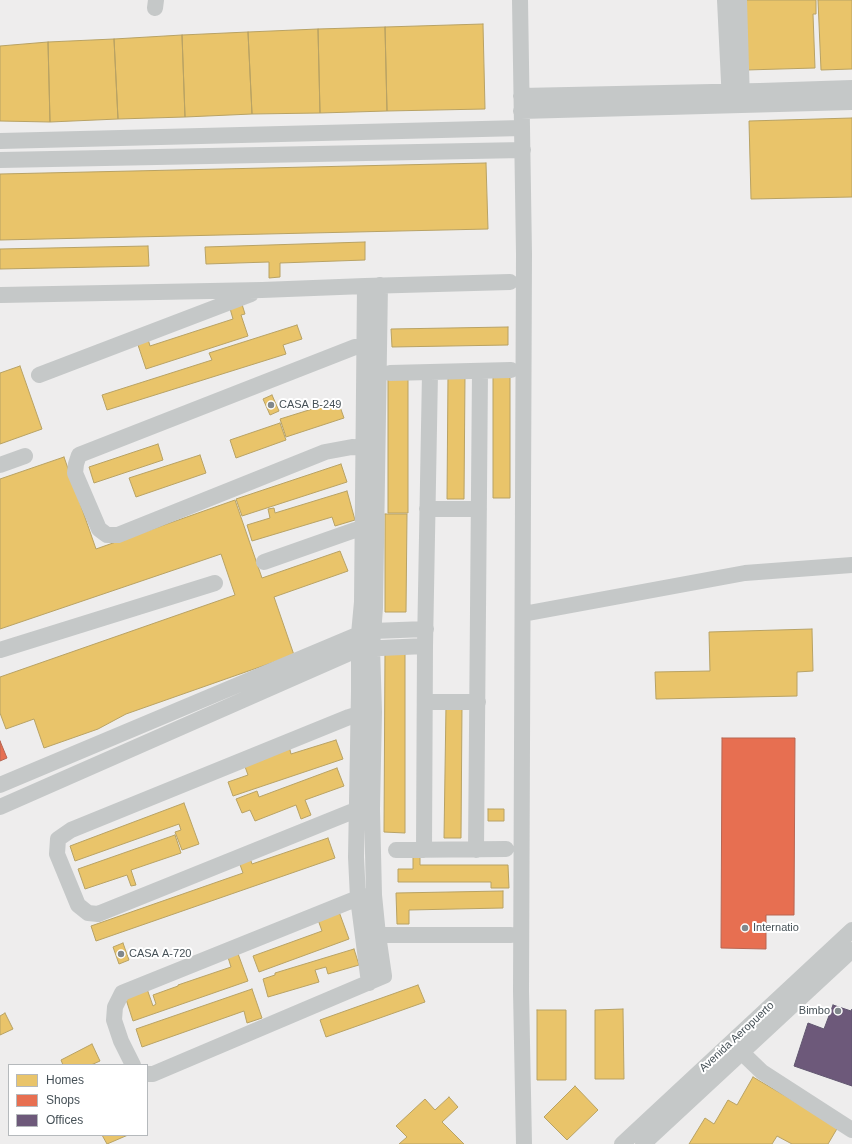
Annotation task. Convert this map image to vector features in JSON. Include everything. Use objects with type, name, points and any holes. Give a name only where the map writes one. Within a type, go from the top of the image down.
[{"type":"street","points":[[520,0],[524,254],[521,992],[524,1144]]},
{"type":"street","points":[[725,0],[736,98]]},
{"type":"street","points":[[736,98],[739,0]]},
{"type":"street","points":[[521,103],[852,95]]},
{"type":"street","points":[[0,141],[522,128]]},
{"type":"street","points":[[451,130],[452,152]]},
{"type":"street","points":[[386,131],[387,153]]},
{"type":"street","points":[[322,133],[323,154]]},
{"type":"street","points":[[254,135],[254,155]]},
{"type":"street","points":[[193,136],[193,156]]},
{"type":"street","points":[[125,138],[126,158]]},
{"type":"street","points":[[59,140],[60,159]]},
{"type":"street","points":[[0,160],[523,150]]},
{"type":"street","points":[[0,295],[262,290],[510,282]]},
{"type":"street","points":[[369,983],[358,898],[356,857],[364,809],[366,640],[375,608],[370,530],[373,286]]},
{"type":"street","points":[[38,375],[262,290]]},
{"type":"street","points":[[370,448],[344,448],[325,452],[118,535],[107,535],[99,529],[75,473],[79,455],[355,347],[372,345]]},
{"type":"street","points":[[390,374],[511,370]]},
{"type":"street","points":[[476,850],[480,371]]},
{"type":"street","points":[[424,850],[426,702],[425,646],[430,373]]},
{"type":"street","points":[[0,465],[25,456]]},
{"type":"street","points":[[427,509],[479,509]]},
{"type":"street","points":[[264,562],[355,530],[370,530]]},
{"type":"street","points":[[523,614],[745,572],[852,566]]},
{"type":"street","points":[[0,650],[215,583]]},
{"type":"street","points":[[0,785],[366,640],[426,630]]},
{"type":"street","points":[[0,807],[366,640],[425,646]]},
{"type":"street","points":[[426,702],[478,702]]},
{"type":"street","points":[[364,809],[98,914],[88,913],[78,905],[57,854],[58,839],[71,830],[366,713]]},
{"type":"street","points":[[148,1074],[153,1074],[384,976],[378,935],[372,857],[364,809]]},
{"type":"street","points":[[396,850],[506,849]]},
{"type":"street","points":[[356,857],[372,857]]},
{"type":"street","points":[[132,1064],[121,1041],[114,1020],[115,1007],[122,993],[358,898],[374,895]]},
{"type":"street","name":"Avenida Aeropuerto","points":[[622,1144],[845,954],[852,930]]},
{"type":"street","points":[[378,935],[511,935]]},
{"type":"street","points":[[737,1047],[762,1072],[852,1130]]},
{"type":"street","name":"Avenida Aeropuerto","points":[[643,1144],[737,1047]]},
{"type":"building: Homes","points":[[743,0],[816,0],[816,14],[813,14],[815,68],[746,70]]},
{"type":"building: Homes","points":[[818,0],[852,0],[852,69],[821,70]]},
{"type":"building: Homes","points":[[483,24],[485,109],[387,111],[385,27]]},
{"type":"building: Homes","points":[[385,27],[387,111],[320,113],[318,29]]},
{"type":"building: Homes","points":[[318,29],[320,113],[252,114],[248,32]]},
{"type":"building: Homes","points":[[248,32],[252,114],[185,117],[182,35]]},
{"type":"building: Homes","points":[[182,35],[185,117],[118,119],[114,39]]},
{"type":"building: Homes","points":[[114,39],[118,119],[50,122],[48,42]]},
{"type":"building: Homes","points":[[48,42],[50,122],[0,121],[0,46]]},
{"type":"building: Homes","points":[[852,118],[852,197],[751,199],[749,121]]},
{"type":"building: Homes","points":[[486,163],[488,229],[0,240],[0,174]]},
{"type":"building: Homes","points":[[365,242],[365,260],[280,263],[280,277],[269,278],[269,262],[206,264],[205,247]]},
{"type":"building: Homes","points":[[148,246],[149,266],[0,269],[0,249]]},
{"type":"building: Homes","points":[[241,301],[245,314],[241,315],[248,336],[146,369],[137,342],[148,339],[150,346],[233,319],[229,305]]},
{"type":"building: Homes","points":[[297,325],[302,339],[283,345],[286,354],[107,410],[102,395],[212,360],[209,353]]},
{"type":"building: Homes","points":[[508,327],[508,345],[392,347],[391,329]]},
{"type":"building: Homes","points":[[20,366],[42,429],[0,444],[0,373]]},
{"type":"building: Homes","points":[[493,374],[510,374],[510,498],[493,498]]},
{"type":"building: Homes","points":[[448,375],[465,375],[464,499],[447,499]]},
{"type":"building: Homes","points":[[388,379],[408,379],[408,513],[388,513]]},
{"type":"building: Homes","name":"CASA B-249","points":[[272,395],[279,411],[270,415],[263,399]]},
{"type":"building: Homes","points":[[338,401],[344,418],[286,437],[280,419]]},
{"type":"building: Homes","points":[[280,423],[286,440],[236,458],[230,440]]},
{"type":"building: Homes","points":[[158,444],[163,460],[94,483],[89,467]]},
{"type":"building: Homes","points":[[200,455],[206,473],[136,497],[129,478]]},
{"type":"building: Homes","points":[[64,457],[96,549],[235,500],[262,578],[340,551],[348,571],[274,597],[294,655],[126,714],[98,729],[44,748],[34,719],[6,729],[0,713],[0,677],[235,595],[221,554],[0,629],[0,479]]},
{"type":"building: Homes","points":[[341,464],[347,482],[242,516],[236,499]]},
{"type":"building: Homes","points":[[347,491],[355,520],[335,526],[332,517],[252,541],[247,525],[270,518],[268,509],[274,508],[275,513]]},
{"type":"building: Homes","points":[[385,514],[407,514],[406,612],[385,612]]},
{"type":"building: Homes","points":[[812,629],[813,671],[797,672],[797,696],[656,699],[655,672],[710,671],[709,632]]},
{"type":"building: Homes","points":[[385,651],[405,651],[405,833],[384,832]]},
{"type":"building: Homes","points":[[446,706],[462,706],[461,838],[444,838]]},
{"type":"building: Homes","points":[[336,740],[343,759],[233,796],[228,782],[248,775],[243,761],[289,746],[291,754]]},
{"type":"building: Homes","points":[[337,768],[344,786],[305,800],[311,815],[301,819],[296,805],[255,821],[250,810],[242,813],[236,799],[257,791],[259,797]]},
{"type":"building: Homes","points":[[184,803],[199,844],[182,850],[175,832],[181,830],[179,824],[75,861],[70,846]]},
{"type":"building: Homes","points":[[488,809],[504,809],[504,821],[488,821]]},
{"type":"building: Homes","points":[[175,835],[181,853],[131,870],[136,885],[131,886],[127,875],[85,889],[78,869]]},
{"type":"building: Homes","points":[[328,838],[335,858],[96,941],[91,926],[243,873],[238,859],[249,855],[252,864]]},
{"type":"building: Homes","points":[[413,852],[420,852],[420,865],[508,865],[509,888],[491,888],[491,882],[398,882],[398,869],[413,869]]},
{"type":"building: Homes","points":[[503,891],[503,908],[409,910],[409,924],[397,924],[396,893]]},
{"type":"building: Homes","points":[[338,909],[349,939],[259,972],[253,956],[322,931],[317,917]]},
{"type":"building: Homes","name":"CASA A-720","points":[[123,943],[129,960],[119,964],[113,947]]},
{"type":"building: Homes","points":[[354,949],[359,965],[328,974],[326,967],[315,970],[319,982],[268,997],[263,979],[275,975],[275,973]]},
{"type":"building: Homes","points":[[237,951],[248,981],[133,1021],[124,993],[146,986],[153,1006],[156,1004],[153,995],[231,967],[227,954]]},
{"type":"building: Homes","points":[[418,985],[425,1002],[326,1037],[320,1020]]},
{"type":"building: Homes","points":[[252,989],[262,1018],[247,1023],[244,1011],[142,1047],[136,1029]]},
{"type":"building: Homes","points":[[623,1009],[624,1079],[595,1079],[595,1010]]},
{"type":"building: Homes","points":[[537,1010],[566,1010],[566,1080],[537,1080]]},
{"type":"building: Homes","points":[[5,1013],[13,1029],[0,1035],[0,1016]]},
{"type":"building: Homes","points":[[92,1044],[100,1061],[93,1064],[63,1064],[61,1060]]},
{"type":"building: Homes","points":[[753,1077],[838,1127],[828,1144],[792,1144],[777,1136],[772,1144],[689,1144],[705,1118],[714,1124],[728,1100],[737,1105]]},
{"type":"building: Homes","points":[[575,1086],[598,1110],[567,1140],[544,1117]]},
{"type":"building: Homes","points":[[449,1097],[458,1107],[442,1122],[464,1144],[399,1144],[407,1137],[396,1126],[425,1099],[435,1110]]},
{"type":"building: Homes","points":[[103,1136],[126,1136],[107,1144]]},
{"type":"building: Shops","points":[[722,738],[795,738],[794,915],[766,915],[766,949],[721,948]]},
{"type":"building: Shops","points":[[0,741],[7,758],[0,761]]},
{"type":"building: Offices","points":[[833,1005],[851,1011],[852,1009],[852,1086],[794,1066],[808,1023],[824,1029]]},
{"type":"place","name":"CASA B-249","points":[[271,405]]},
{"type":"place","name":"Internatio","points":[[745,928]]},
{"type":"place","name":"CASA A-720","points":[[121,954]]},
{"type":"place","name":"Bimbo","points":[[838,1011]]}]
